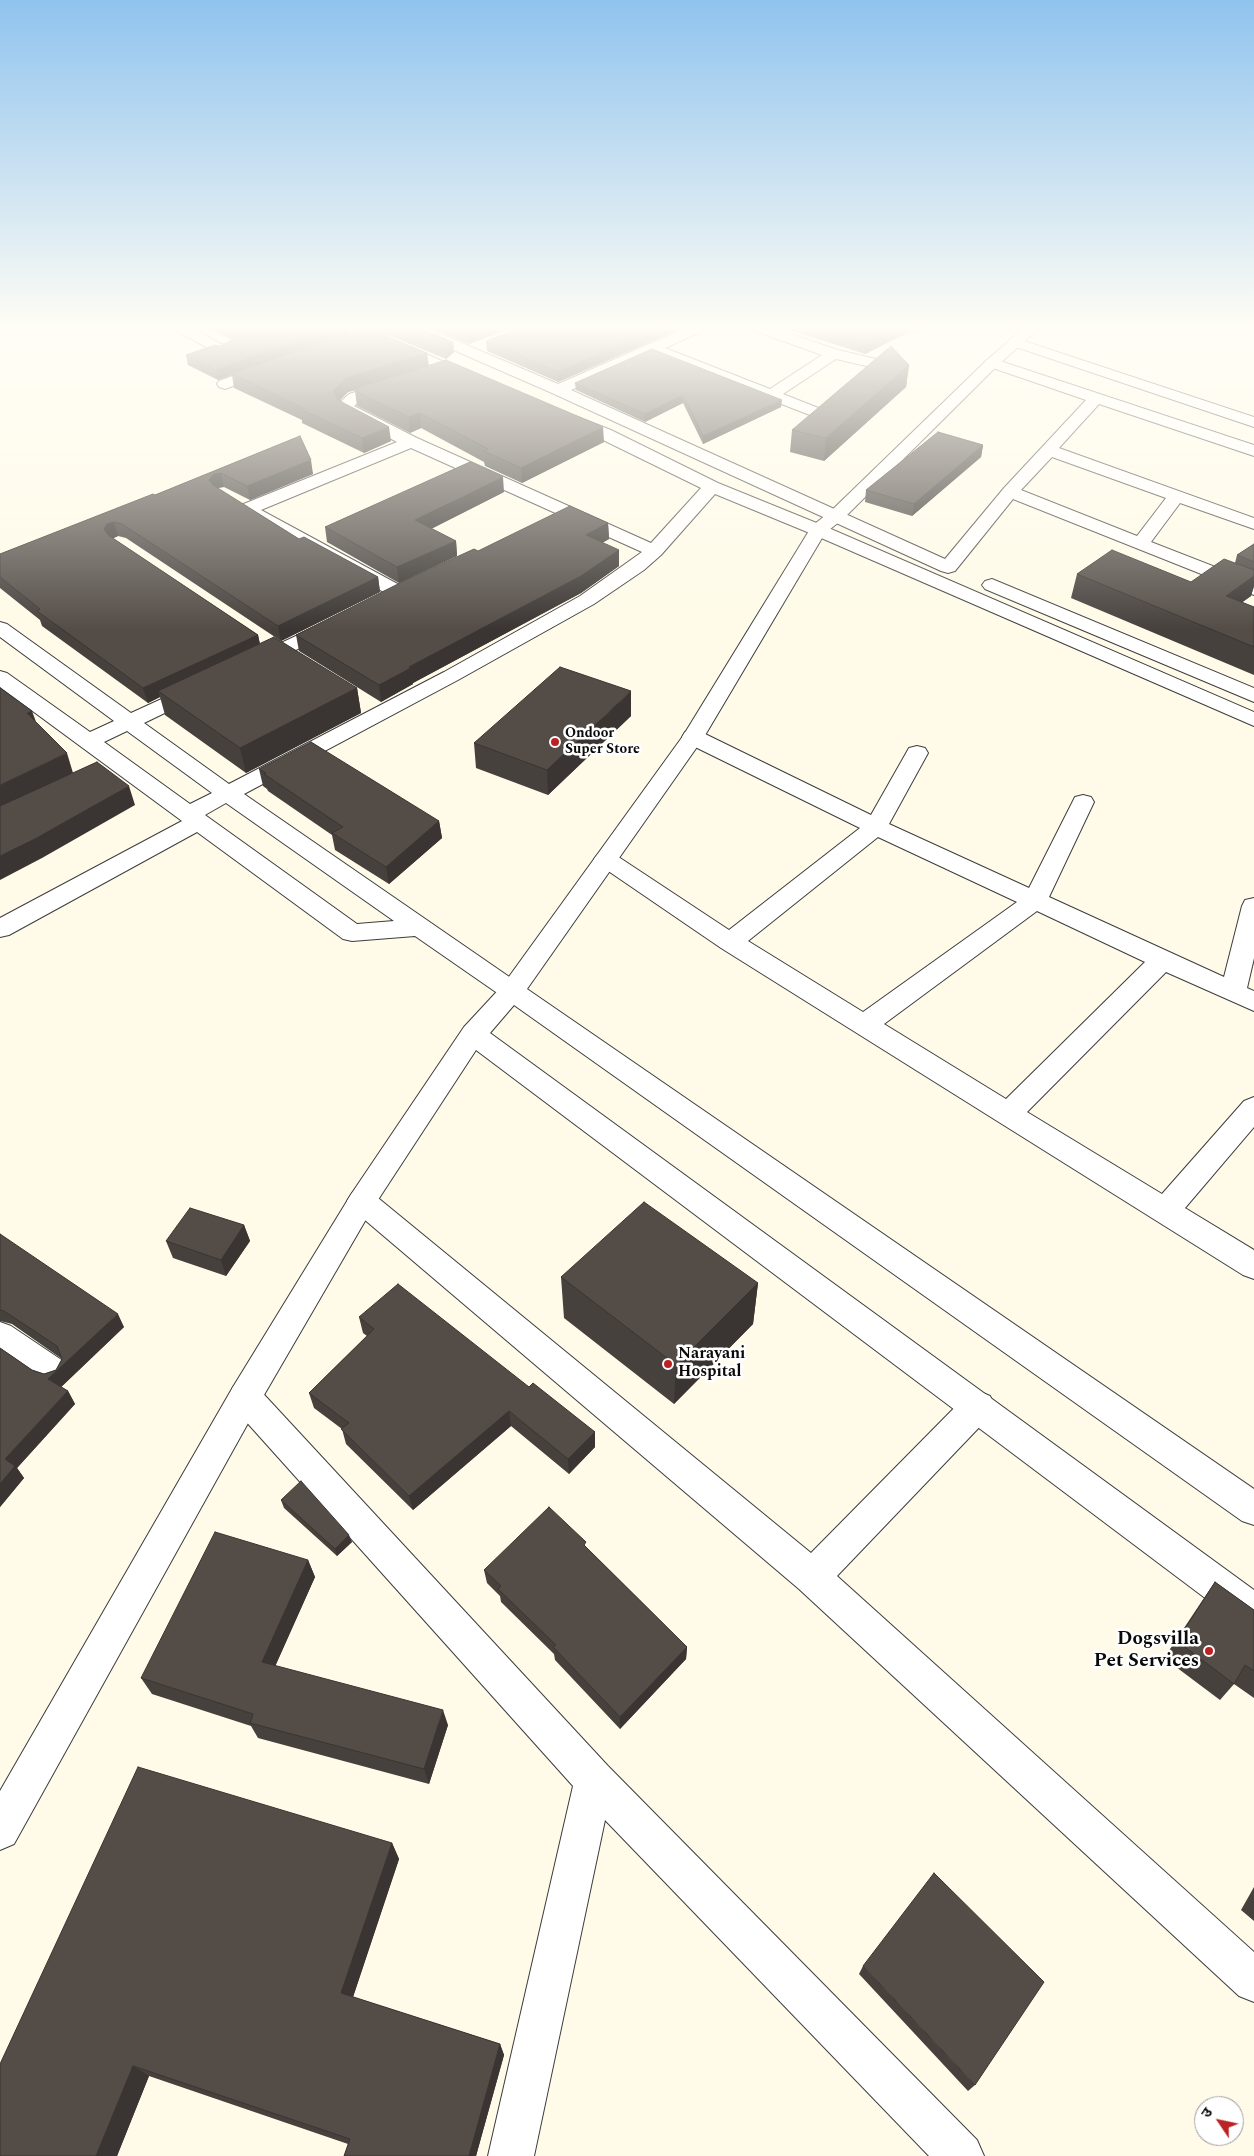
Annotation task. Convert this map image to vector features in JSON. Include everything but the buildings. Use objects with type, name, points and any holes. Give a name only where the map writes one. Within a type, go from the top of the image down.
[{"type":"street","points":[[385,429],[568,514],[654,551]]},
{"type":"street","points":[[591,429],[712,487],[828,523],[948,567],[1254,696]]},
{"type":"street","points":[[636,429],[828,523],[1254,720]]},
{"type":"street","points":[[0,1830],[245,1397],[362,1201],[473,1034],[512,991],[693,737],[828,523],[925,429]]},
{"type":"street","points":[[948,567],[1010,492],[1068,429]]},
{"type":"street","points":[[1189,429],[1254,451]]},
{"type":"street","points":[[247,509],[411,442]]},
{"type":"street","points":[[1049,450],[1254,524]]},
{"type":"street","points":[[453,477],[471,469]]},
{"type":"street","points":[[0,929],[194,817],[228,794],[371,707],[451,676],[588,600],[637,566],[654,551],[712,487]]},
{"type":"street","points":[[1010,492],[1254,589]]},
{"type":"street","points":[[1140,544],[1177,495]]},
{"type":"street","points":[[231,499],[398,592]]},
{"type":"street","points":[[550,522],[568,514]]},
{"type":"street","points":[[308,542],[326,534]]},
{"type":"street","points":[[88,741],[347,617]]},
{"type":"street","points":[[0,628],[228,794],[1250,1500]]},
{"type":"street","points":[[0,677],[352,933],[420,927]]},
{"type":"street","points":[[693,737],[876,827],[1244,997],[1254,906]]},
{"type":"street","points":[[730,942],[876,827],[917,754]]},
{"type":"street","points":[[93,774],[118,762]]},
{"type":"street","points":[[864,1025],[1035,900],[1083,802]]},
{"type":"street","points":[[606,859],[730,942],[1254,1266]]},
{"type":"street","points":[[1008,1114],[1164,960]]},
{"type":"street","points":[[473,1034],[1254,1612]]},
{"type":"street","points":[[1165,1211],[1254,1108]]},
{"type":"street","points":[[362,1201],[812,1577],[1254,1981]]},
{"type":"street","points":[[0,1336],[52,1371]]},
{"type":"street","points":[[245,1397],[594,1780],[961,2156]]},
{"type":"street","points":[[812,1577],[978,1406]]},
{"type":"street","points":[[511,2156],[594,1780]]},
{"type":"place","name":"Ondoor Super Store","points":[[555,742]]},
{"type":"place","name":"Narayani Hospital","points":[[668,1364]]},
{"type":"place","name":"Dogsvilla Pet Services","points":[[1209,1651]]}]
